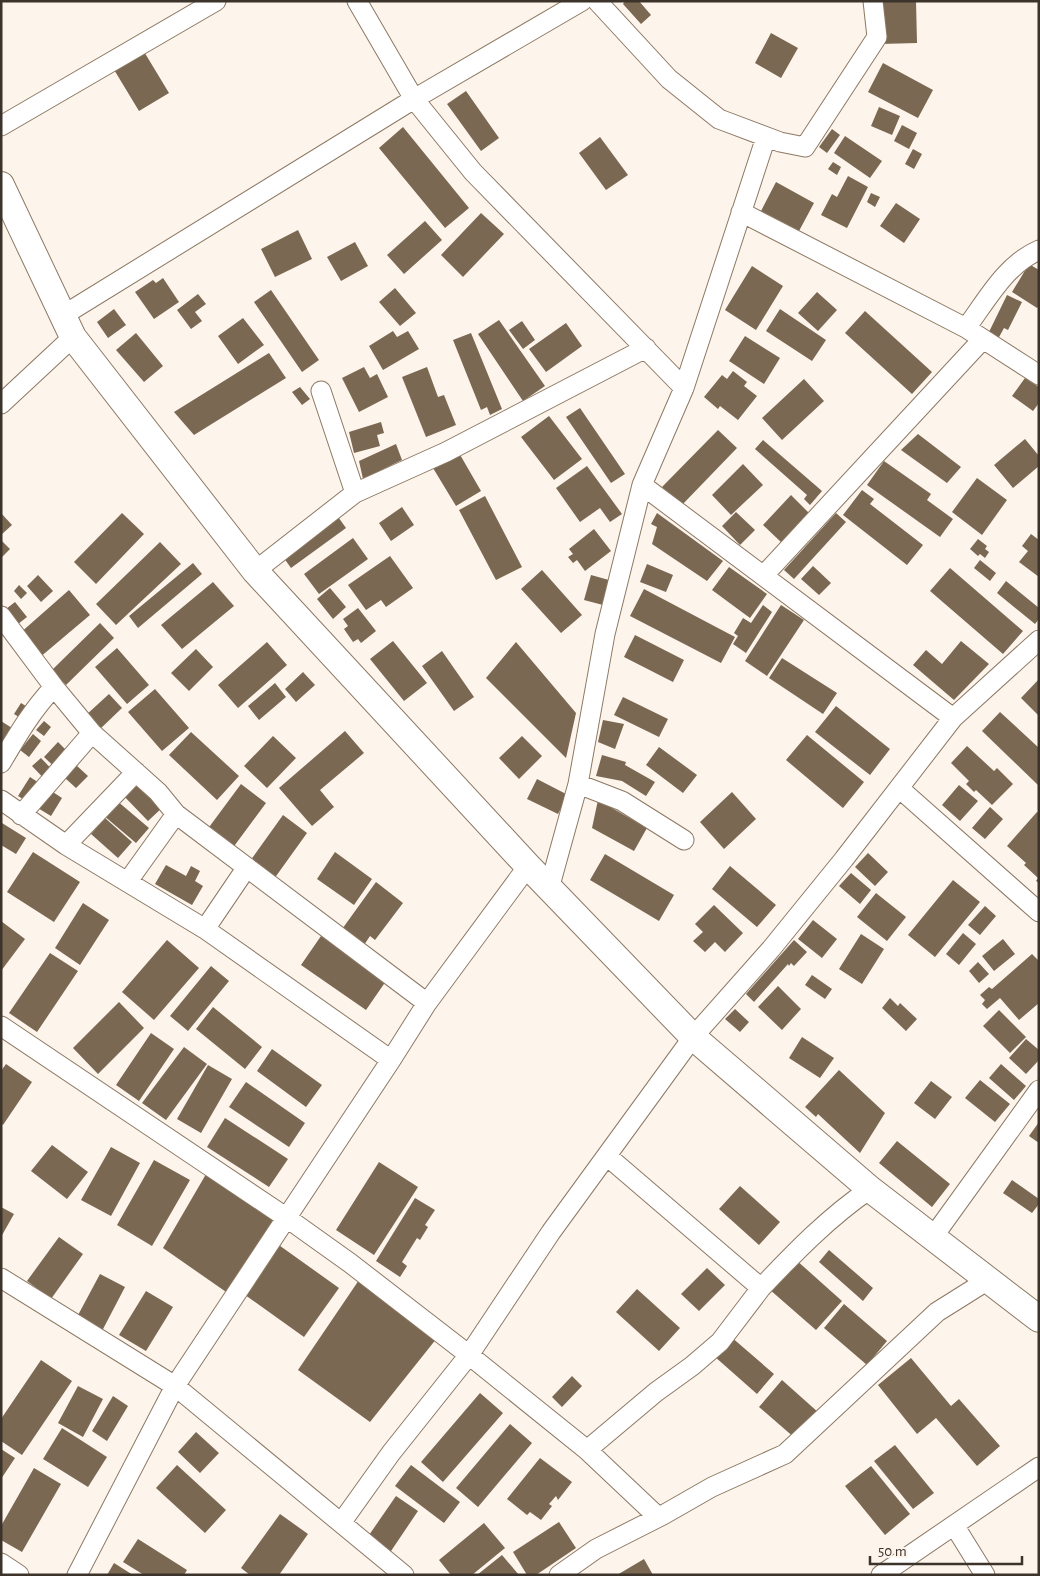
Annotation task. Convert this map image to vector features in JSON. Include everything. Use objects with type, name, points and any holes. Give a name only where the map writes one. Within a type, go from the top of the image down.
[{"type":"street","points":[[1,126],[216,1]]},
{"type":"street","points":[[357,1],[414,99],[473,172],[684,388]]},
{"type":"street","points":[[1,404],[67,326],[414,99],[582,1]]},
{"type":"street","points":[[597,1],[669,79],[719,119],[780,142],[805,147],[877,38],[873,1]]},
{"type":"street","points":[[550,889],[578,784],[604,634],[642,485],[684,388],[766,137]]},
{"type":"street","points":[[1,185],[67,326],[255,571],[528,866],[692,1037],[870,1189],[1039,1319]]},
{"type":"street","points":[[741,212],[966,328],[1039,375]]},
{"type":"street","points":[[966,328],[1007,272],[1039,250]]},
{"type":"street","points":[[764,575],[982,340]]},
{"type":"street","points":[[255,571],[355,493],[446,452],[646,348]]},
{"type":"street","points":[[321,391],[355,493]]},
{"type":"street","points":[[642,485],[953,718]]},
{"type":"street","points":[[1,616],[54,687],[92,733],[158,792],[176,814],[426,1003]]},
{"type":"street","points":[[341,1523],[391,1453],[469,1354],[551,1232],[692,1037],[771,949],[844,859],[953,718],[1039,640]]},
{"type":"street","points":[[1,763],[25,723],[54,687]]},
{"type":"street","points":[[92,733],[8,809],[205,929],[391,1060]]},
{"type":"street","points":[[66,845],[136,772]]},
{"type":"street","points":[[578,784],[622,801],[684,840]]},
{"type":"street","points":[[899,788],[1039,912]]},
{"type":"street","points":[[128,881],[176,814]]},
{"type":"street","points":[[77,1575],[175,1386],[391,1060],[426,1003],[528,866]]},
{"type":"street","points":[[205,929],[247,867]]},
{"type":"street","points":[[1,1026],[350,1262],[469,1354],[587,1450],[658,1517]]},
{"type":"street","points":[[933,1237],[1039,1090]]},
{"type":"street","points":[[607,1156],[762,1288]]},
{"type":"street","points":[[587,1450],[656,1392],[692,1366],[720,1342],[762,1288],[822,1226],[870,1189]]},
{"type":"street","points":[[1,1278],[175,1386],[404,1575]]},
{"type":"street","points":[[559,1575],[596,1549],[712,1487],[785,1454],[938,1312],[988,1280]]},
{"type":"street","points":[[881,1575],[1039,1467]]},
{"type":"street","points":[[954,1526],[985,1575]]},
{"type":"street","points":[[1,1563],[19,1575]]},
{"type":"building","points":[[625,1],[639,1],[651,15],[641,24],[623,4]]},
{"type":"building","points":[[879,1],[916,1],[917,43],[880,44]]},
{"type":"building","points":[[771,33],[798,48],[781,78],[755,63]]},
{"type":"building","points":[[143,50],[169,93],[139,111],[113,68]]},
{"type":"building","points":[[883,63],[933,90],[918,118],[868,92]]},
{"type":"building","points":[[466,91],[499,138],[481,151],[447,104]]},
{"type":"building","points":[[879,107],[900,116],[892,135],[871,126]]},
{"type":"building","points":[[902,125],[917,133],[909,149],[894,141]]},
{"type":"building","points":[[403,127],[469,208],[445,228],[379,148]]},
{"type":"building","points":[[832,129],[840,135],[827,153],[819,147]]},
{"type":"building","points":[[845,136],[882,161],[870,178],[834,153]]},
{"type":"building","points":[[600,137],[628,175],[606,190],[579,153]]},
{"type":"building","points":[[913,149],[922,154],[914,169],[905,164]]},
{"type":"building","points":[[833,162],[841,167],[837,175],[828,169]]},
{"type":"building","points":[[848,176],[868,187],[847,228],[821,215],[832,194],[837,197]]},
{"type":"building","points":[[776,182],[814,203],[799,231],[761,211]]},
{"type":"building","points":[[871,193],[880,197],[875,207],[867,202]]},
{"type":"building","points":[[896,203],[920,219],[904,243],[880,226]]},
{"type":"building","points":[[481,213],[504,234],[463,277],[441,255]]},
{"type":"building","points":[[425,221],[442,240],[404,274],[387,255]]},
{"type":"building","points":[[298,230],[312,259],[275,277],[261,249]]},
{"type":"building","points":[[355,242],[368,266],[341,281],[327,257]]},
{"type":"building","points":[[1029,264],[1039,270],[1039,306],[1037,308],[1012,292]]},
{"type":"building","points":[[752,266],[783,286],[756,330],[725,310]]},
{"type":"building","points":[[163,278],[179,302],[154,319],[135,292],[153,280],[156,283]]},
{"type":"building","points":[[395,288],[416,313],[400,326],[379,302]]},
{"type":"building","points":[[271,290],[319,360],[302,372],[254,302]]},
{"type":"building","points":[[817,292],[837,310],[818,331],[798,313]]},
{"type":"building","points":[[198,294],[206,304],[195,312],[202,321],[191,329],[177,310]]},
{"type":"building","points":[[1007,295],[1022,302],[1008,330],[1004,328],[998,339],[988,334]]},
{"type":"building","points":[[114,309],[126,325],[108,338],[97,322]]},
{"type":"building","points":[[780,309],[826,340],[812,361],[766,331]]},
{"type":"building","points":[[865,311],[932,372],[912,394],[845,333]]},
{"type":"building","points":[[243,318],[264,345],[238,364],[218,336]]},
{"type":"building","points":[[499,320],[545,386],[523,401],[478,334]]},
{"type":"building","points":[[522,321],[535,340],[523,349],[509,330]]},
{"type":"building","points":[[566,323],[582,346],[546,372],[529,349]]},
{"type":"building","points":[[393,331],[397,337],[408,331],[419,349],[383,370],[369,346]]},
{"type":"building","points":[[136,333],[163,366],[144,382],[116,350]]},
{"type":"building","points":[[471,333],[502,409],[490,415],[487,407],[481,410],[453,340]]},
{"type":"building","points":[[745,336],[780,358],[764,384],[729,361]]},
{"type":"building","points":[[269,353],[286,378],[194,435],[174,412]]},
{"type":"building","points":[[364,367],[370,378],[377,374],[388,397],[359,412],[342,378]]},
{"type":"building","points":[[427,367],[438,397],[444,395],[456,425],[426,437],[402,377]]},
{"type":"building","points":[[733,371],[747,382],[744,386],[757,396],[738,420],[720,406],[718,409],[704,397],[722,375],[727,379]]},
{"type":"building","points":[[1025,378],[1039,387],[1039,403],[1033,411],[1012,396]]},
{"type":"building","points":[[804,379],[824,401],[782,440],[762,418]]},
{"type":"building","points":[[300,387],[310,399],[302,405],[292,392]]},
{"type":"building","points":[[580,408],[625,474],[611,483],[566,417]]},
{"type":"building","points":[[549,416],[582,459],[554,480],[521,437]]},
{"type":"building","points":[[381,422],[384,433],[377,435],[380,446],[354,453],[349,432]]},
{"type":"building","points":[[718,430],[737,448],[681,506],[662,487]]},
{"type":"building","points":[[918,434],[961,467],[947,483],[901,450]]},
{"type":"building","points":[[1025,439],[1039,456],[1039,466],[1013,488],[994,465]]},
{"type":"building","points":[[763,440],[822,491],[810,505],[804,499],[807,495],[755,449]]},
{"type":"building","points":[[396,444],[402,460],[363,479],[359,461]]},
{"type":"building","points":[[459,453],[481,491],[456,506],[433,468]]},
{"type":"building","points":[[884,461],[931,494],[927,500],[953,519],[940,537],[867,485]]},
{"type":"building","points":[[743,464],[763,485],[731,515],[712,495]]},
{"type":"building","points":[[587,466],[622,514],[610,522],[600,508],[580,522],[556,488]]},
{"type":"building","points":[[977,478],[1007,500],[982,535],[952,512]]},
{"type":"building","points":[[862,490],[874,499],[870,504],[923,545],[907,565],[843,515]]},
{"type":"building","points":[[791,495],[810,514],[782,543],[763,525]]},
{"type":"building","points":[[485,496],[522,567],[496,580],[459,510]]},
{"type":"building","points":[[402,507],[414,525],[391,541],[379,523]]},
{"type":"building","points":[[736,512],[755,530],[740,545],[722,526]]},
{"type":"building","points":[[1,513],[12,525],[1,535]]},
{"type":"building","points":[[122,513],[144,534],[96,584],[74,562]]},
{"type":"building","points":[[657,513],[723,561],[707,581],[652,544],[657,527],[651,524]]},
{"type":"building","points":[[836,513],[846,522],[794,579],[784,570]]},
{"type":"building","points":[[336,514],[346,528],[291,568],[281,554]]},
{"type":"building","points":[[594,529],[611,551],[585,571],[577,560],[573,563],[568,557],[573,554],[569,549]]},
{"type":"building","points":[[1031,534],[1039,540],[1039,577],[1019,562],[1028,551],[1022,546]]},
{"type":"building","points":[[353,538],[368,559],[319,594],[304,574]]},
{"type":"building","points":[[978,539],[987,546],[985,549],[989,552],[985,558],[980,554],[978,556],[970,549]]},
{"type":"building","points":[[1,540],[10,549],[1,558]]},
{"type":"building","points":[[160,542],[181,564],[116,625],[96,604]]},
{"type":"building","points":[[390,556],[413,588],[386,607],[381,600],[366,610],[348,585]]},
{"type":"building","points":[[980,560],[996,573],[990,581],[974,568]]},
{"type":"building","points":[[193,563],[202,574],[138,628],[129,616]]},
{"type":"building","points":[[647,564],[673,575],[666,592],[640,582]]},
{"type":"building","points":[[813,566],[831,583],[819,595],[801,579]]},
{"type":"building","points":[[729,567],[767,594],[750,618],[712,590]]},
{"type":"building","points":[[950,568],[1023,631],[1003,654],[930,591]]},
{"type":"building","points":[[542,570],[582,615],[561,633],[521,589]]},
{"type":"building","points":[[38,575],[53,591],[41,602],[27,586]]},
{"type":"building","points":[[591,575],[609,580],[603,605],[584,600]]},
{"type":"building","points":[[1006,581],[1039,608],[1039,619],[1035,624],[997,593]]},
{"type":"building","points":[[213,582],[234,606],[182,649],[161,625]]},
{"type":"building","points":[[19,585],[27,593],[21,599],[14,591]]},
{"type":"building","points":[[330,588],[346,607],[333,619],[317,599]]},
{"type":"building","points":[[644,589],[735,637],[721,663],[630,616]]},
{"type":"building","points":[[69,590],[90,615],[39,658],[19,634]]},
{"type":"building","points":[[15,602],[27,617],[18,624],[6,609]]},
{"type":"building","points":[[763,605],[772,612],[746,653],[733,644],[738,636],[734,633],[743,618],[751,623]]},
{"type":"building","points":[[781,605],[804,620],[767,676],[745,661]]},
{"type":"building","points":[[358,608],[376,631],[361,643],[358,639],[353,642],[344,629],[348,626],[343,619]]},
{"type":"building","points":[[100,623],[114,638],[66,685],[52,670]]},
{"type":"building","points":[[635,635],[684,660],[673,682],[624,657]]},
{"type":"building","points":[[393,641],[427,683],[404,701],[370,659]]},
{"type":"building","points":[[961,641],[989,664],[954,700],[913,665],[926,650],[942,664]]},
{"type":"building","points":[[267,642],[287,665],[238,708],[218,685]]},
{"type":"building","points":[[516,642],[576,713],[566,758],[486,678]]},
{"type":"building","points":[[117,648],[149,685],[127,704],[95,667]]},
{"type":"building","points":[[196,649],[213,667],[189,691],[171,673]]},
{"type":"building","points":[[442,651],[474,697],[454,711],[422,666]]},
{"type":"building","points":[[782,658],[837,693],[823,714],[769,678]]},
{"type":"building","points":[[303,672],[315,685],[296,702],[285,689]]},
{"type":"building","points":[[1039,679],[1039,716],[1021,698]]},
{"type":"building","points":[[275,683],[286,697],[259,720],[248,706]]},
{"type":"building","points":[[155,689],[189,728],[162,751],[128,712]]},
{"type":"building","points":[[109,694],[122,708],[99,730],[85,716]]},
{"type":"building","points":[[623,697],[668,719],[659,737],[614,715]]},
{"type":"building","points":[[21,703],[29,708],[22,719],[14,714]]},
{"type":"building","points":[[836,706],[890,749],[870,775],[815,732]]},
{"type":"building","points":[[1000,712],[1039,748],[1039,786],[982,731]]},
{"type":"building","points":[[603,720],[624,724],[615,749],[598,742]]},
{"type":"building","points":[[1,721],[12,728],[1,744]]},
{"type":"building","points":[[44,721],[51,727],[44,736],[36,730]]},
{"type":"building","points":[[345,731],[364,753],[320,790],[334,807],[312,826],[279,788]]},
{"type":"building","points":[[191,732],[239,776],[217,800],[169,755]]},
{"type":"building","points":[[33,734],[41,741],[29,757],[20,750]]},
{"type":"building","points":[[807,735],[864,782],[843,808],[786,760]]},
{"type":"building","points":[[273,736],[296,758],[267,788],[244,766]]},
{"type":"building","points":[[522,736],[542,756],[519,779],[499,758]]},
{"type":"building","points":[[58,742],[77,761],[63,775],[44,757]]},
{"type":"building","points":[[967,746],[994,771],[997,768],[1013,784],[992,805],[976,790],[974,792],[966,784],[969,781],[951,763]]},
{"type":"building","points":[[659,747],[697,775],[683,793],[646,765]]},
{"type":"building","points":[[602,755],[626,762],[625,765],[655,782],[646,796],[622,781],[596,776]]},
{"type":"building","points":[[41,758],[60,778],[51,786],[32,766]]},
{"type":"building","points":[[76,765],[88,776],[76,788],[65,778]]},
{"type":"building","points":[[30,777],[62,798],[51,816],[18,796]]},
{"type":"building","points":[[134,777],[163,807],[148,821],[119,791]]},
{"type":"building","points":[[537,779],[568,795],[558,814],[527,799]]},
{"type":"building","points":[[241,784],[266,803],[229,853],[204,834]]},
{"type":"building","points":[[959,785],[978,801],[960,821],[942,805]]},
{"type":"building","points":[[732,792],[756,819],[724,849],[700,822]]},
{"type":"building","points":[[116,800],[149,828],[136,843],[103,815]]},
{"type":"building","points":[[598,800],[647,828],[634,851],[592,828]]},
{"type":"building","points":[[990,807],[1003,819],[985,839],[972,828]]},
{"type":"building","points":[[1037,812],[1039,813],[1039,883],[1036,881],[1038,878],[1024,865],[1026,863],[1007,846]]},
{"type":"building","points":[[283,815],[307,833],[274,879],[250,861]]},
{"type":"building","points":[[105,818],[132,842],[118,858],[91,834]]},
{"type":"building","points":[[2,823],[26,838],[16,854],[1,845]]},
{"type":"building","points":[[33,852],[80,882],[54,922],[7,892]]},
{"type":"building","points":[[335,852],[372,879],[354,905],[317,879]]},
{"type":"building","points":[[868,853],[888,872],[875,886],[855,867]]},
{"type":"building","points":[[605,854],[674,895],[659,921],[590,880]]},
{"type":"building","points":[[166,865],[186,876],[191,866],[200,871],[195,881],[203,886],[192,905],[155,884]]},
{"type":"building","points":[[730,866],[776,905],[757,927],[712,889]]},
{"type":"building","points":[[851,873],[871,890],[860,904],[839,886]]},
{"type":"building","points":[[953,880],[980,902],[935,957],[908,935]]},
{"type":"building","points":[[376,882],[403,903],[375,940],[370,936],[362,948],[340,932]]},
{"type":"building","points":[[876,893],[906,917],[887,941],[857,917]]},
{"type":"building","points":[[83,903],[109,920],[80,965],[55,948]]},
{"type":"building","points":[[714,905],[743,933],[725,952],[715,942],[705,952],[693,941],[703,932],[695,924]]},
{"type":"building","points":[[985,906],[996,916],[980,935],[968,925]]},
{"type":"building","points":[[813,920],[837,939],[822,958],[798,939]]},
{"type":"building","points":[[1,921],[25,939],[1,971]]},
{"type":"building","points":[[963,933],[976,944],[959,965],[946,954]]},
{"type":"building","points":[[861,934],[884,949],[862,984],[839,969]]},
{"type":"building","points":[[321,936],[386,981],[366,1010],[301,965]]},
{"type":"building","points":[[1003,939],[1015,954],[994,971],[982,956]]},
{"type":"building","points":[[167,940],[199,968],[154,1020],[122,992]]},
{"type":"building","points":[[794,940],[807,952],[794,966],[791,963],[789,966],[788,964],[754,1002],[746,994]]},
{"type":"building","points":[[50,953],[78,971],[37,1032],[9,1013]]},
{"type":"building","points":[[1032,954],[1039,961],[1039,1003],[1019,1020],[1000,998],[987,1009],[982,1004],[985,1000],[980,995],[989,987],[992,989]]},
{"type":"building","points":[[978,962],[989,974],[979,983],[969,971]]},
{"type":"building","points":[[211,966],[229,981],[188,1031],[170,1016]]},
{"type":"building","points":[[812,975],[832,989],[825,999],[805,985]]},
{"type":"building","points":[[778,986],[801,1009],[782,1030],[758,1007]]},
{"type":"building","points":[[890,998],[898,1006],[900,1003],[917,1019],[906,1031],[882,1008]]},
{"type":"building","points":[[119,1002],[144,1028],[98,1074],[73,1048]]},
{"type":"building","points":[[213,1007],[262,1047],[245,1069],[196,1029]]},
{"type":"building","points":[[735,1009],[749,1022],[740,1032],[725,1019]]},
{"type":"building","points":[[999,1010],[1026,1037],[1010,1053],[983,1026]]},
{"type":"building","points":[[151,1033],[174,1049],[139,1101],[116,1085]]},
{"type":"building","points":[[802,1037],[834,1058],[820,1078],[789,1058]]},
{"type":"building","points":[[1026,1039],[1039,1050],[1039,1060],[1026,1074],[1009,1058]]},
{"type":"building","points":[[184,1047],[207,1064],[166,1120],[142,1103]]},
{"type":"building","points":[[272,1049],[322,1085],[306,1107],[257,1071]]},
{"type":"building","points":[[6,1064],[32,1082],[3,1125],[1,1123],[1,1071]]},
{"type":"building","points":[[1001,1064],[1026,1086],[1014,1100],[989,1078]]},
{"type":"building","points":[[208,1065],[232,1079],[201,1133],[177,1119]]},
{"type":"building","points":[[839,1070],[885,1113],[860,1153],[818,1114],[816,1117],[805,1107]]},
{"type":"building","points":[[980,1080],[1010,1104],[995,1122],[965,1098]]},
{"type":"building","points":[[931,1081],[952,1097],[935,1119],[914,1103]]},
{"type":"building","points":[[246,1082],[305,1123],[289,1147],[229,1107]]},
{"type":"building","points":[[225,1118],[288,1159],[269,1187],[207,1147]]},
{"type":"building","points":[[1039,1122],[1039,1143],[1029,1136]]},
{"type":"building","points":[[897,1141],[950,1184],[932,1207],[879,1163]]},
{"type":"building","points":[[52,1145],[88,1172],[67,1199],[31,1171]]},
{"type":"building","points":[[111,1147],[140,1163],[111,1216],[81,1200]]},
{"type":"building","points":[[154,1160],[190,1180],[152,1246],[117,1225]]},
{"type":"building","points":[[379,1162],[418,1187],[374,1255],[336,1230]]},
{"type":"building","points":[[209,1169],[277,1215],[229,1294],[163,1248]]},
{"type":"building","points":[[1012,1180],[1039,1199],[1039,1204],[1032,1213],[1003,1193]]},
{"type":"building","points":[[740,1186],[780,1222],[759,1245],[719,1209]]},
{"type":"building","points":[[415,1198],[435,1210],[425,1225],[428,1227],[420,1240],[417,1238],[402,1262],[407,1266],[400,1277],[376,1261]]},
{"type":"building","points":[[1,1207],[14,1214],[1,1237]]},
{"type":"building","points":[[59,1237],[83,1254],[51,1299],[27,1281]]},
{"type":"building","points":[[276,1243],[339,1288],[304,1337],[241,1292]]},
{"type":"building","points":[[829,1250],[873,1288],[863,1301],[819,1262]]},
{"type":"building","points":[[795,1259],[842,1301],[816,1330],[769,1289]]},
{"type":"building","points":[[707,1268],[725,1285],[699,1311],[681,1294]]},
{"type":"building","points":[[100,1274],[125,1287],[102,1331],[77,1317]]},
{"type":"building","points":[[359,1280],[437,1338],[370,1422],[298,1370]]},
{"type":"building","points":[[637,1289],[680,1328],[659,1351],[616,1312]]},
{"type":"building","points":[[146,1291],[173,1307],[146,1351],[119,1335]]},
{"type":"building","points":[[844,1304],[887,1341],[867,1365],[824,1328]]},
{"type":"building","points":[[730,1336],[774,1374],[757,1394],[714,1356]]},
{"type":"building","points":[[911,1358],[951,1406],[959,1399],[1000,1446],[977,1466],[936,1418],[917,1434],[878,1385]]},
{"type":"building","points":[[41,1360],[72,1381],[22,1455],[1,1441],[1,1419]]},
{"type":"building","points":[[572,1376],[582,1386],[562,1407],[552,1397]]},
{"type":"building","points":[[782,1380],[819,1413],[796,1439],[759,1407]]},
{"type":"building","points":[[78,1386],[103,1399],[83,1437],[58,1423]]},
{"type":"building","points":[[480,1393],[503,1413],[443,1482],[421,1462]]},
{"type":"building","points":[[113,1396],[128,1406],[107,1441],[92,1431]]},
{"type":"building","points":[[510,1424],[532,1443],[478,1507],[456,1488]]},
{"type":"building","points":[[62,1428],[107,1457],[88,1487],[43,1459]]},
{"type":"building","points":[[196,1432],[219,1453],[200,1473],[178,1452]]},
{"type":"building","points":[[895,1445],[934,1493],[913,1509],[874,1461]]},
{"type":"building","points":[[1,1449],[15,1458],[1,1479]]},
{"type":"building","points":[[540,1458],[572,1482],[558,1500],[556,1496],[549,1504],[552,1506],[541,1520],[530,1512],[527,1515],[507,1499]]},
{"type":"building","points":[[177,1465],[226,1510],[205,1533],[156,1488]]},
{"type":"building","points":[[411,1465],[460,1502],[444,1523],[395,1486]]},
{"type":"building","points":[[871,1466],[910,1514],[885,1535],[845,1486]]},
{"type":"building","points":[[34,1468],[61,1484],[22,1552],[1,1540],[1,1526]]},
{"type":"building","points":[[396,1496],[418,1511],[389,1554],[367,1538]]},
{"type":"building","points":[[280,1514],[308,1534],[279,1575],[250,1575],[241,1568]]},
{"type":"building","points":[[559,1522],[576,1548],[536,1575],[527,1575],[513,1552]]},
{"type":"building","points":[[484,1523],[505,1548],[472,1575],[451,1575],[439,1560]]},
{"type":"building","points":[[138,1539],[187,1570],[184,1575],[144,1575],[123,1562]]},
{"type":"building","points":[[502,1555],[519,1575],[477,1575]]},
{"type":"building","points":[[644,1559],[653,1575],[617,1575]]},
{"type":"building","points":[[114,1563],[133,1575],[107,1575]]}]
